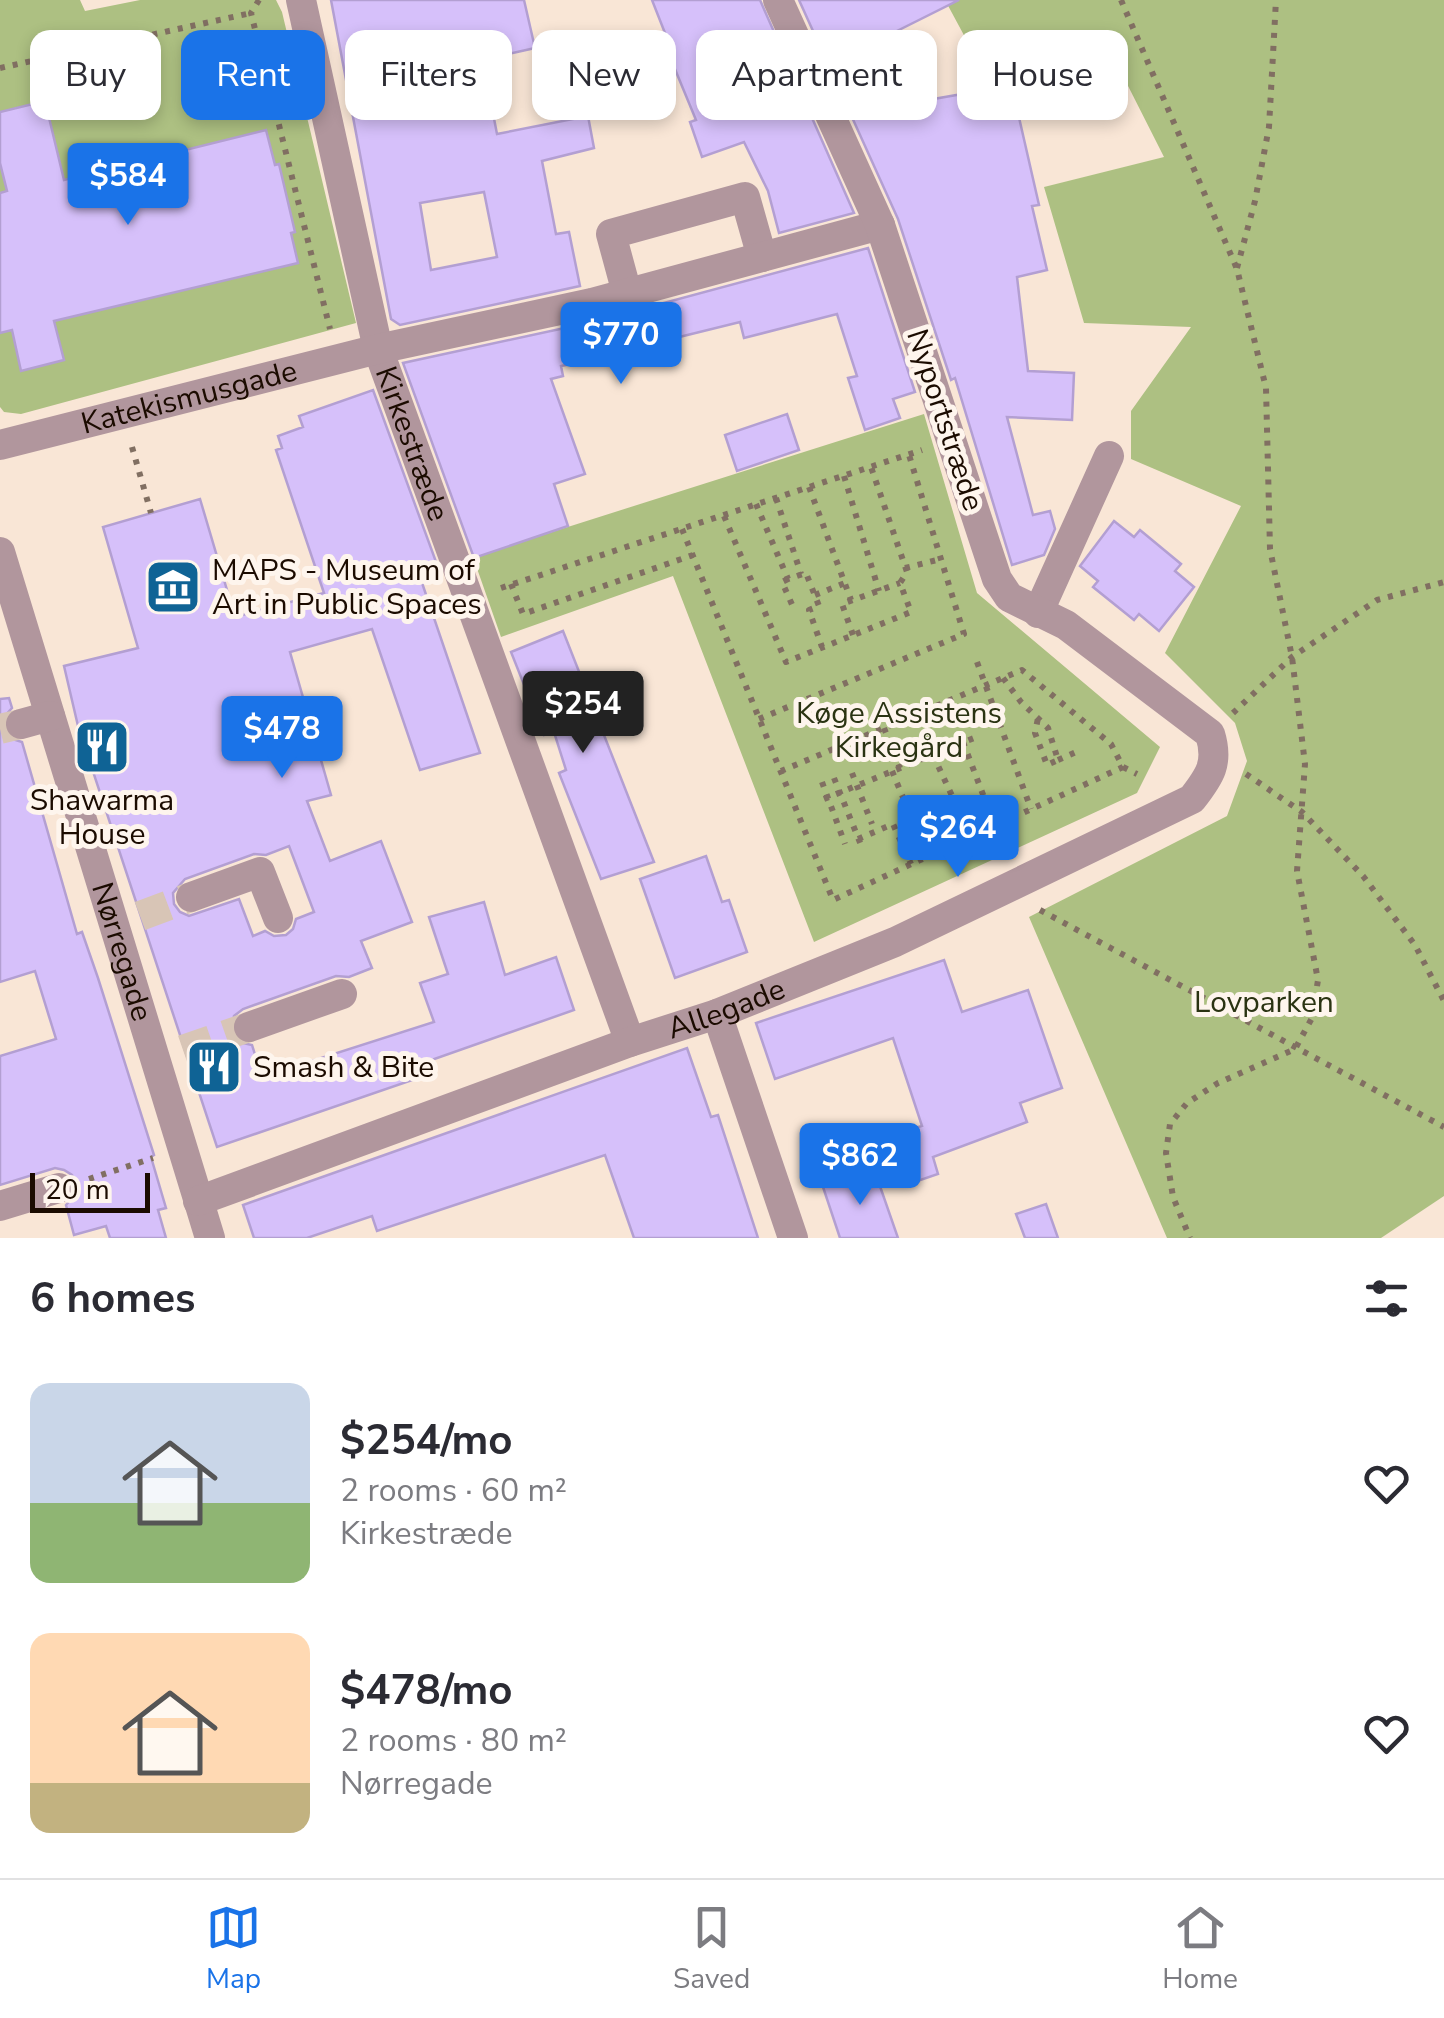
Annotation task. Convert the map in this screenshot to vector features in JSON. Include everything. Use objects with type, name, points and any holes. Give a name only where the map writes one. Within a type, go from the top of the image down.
[{"type":"street","name":"Kirkestræde","points":[[301,0],[378,349],[630,1042]]},
{"type":"street","name":"Nyportstræde","points":[[778,0],[880,226],[997,579],[1009,597],[1066,626],[1213,744]]},
{"type":"street","points":[[628,294],[611,234],[745,197],[762,257]]},
{"type":"street","name":"Katekismusgade","points":[[0,446],[378,349],[628,294],[880,226]]},
{"type":"street","points":[[1038,612],[1108,456]]},
{"type":"street","name":"Nørregade","points":[[0,552],[8,609],[36,720],[127,921],[169,1055],[183,1149],[210,1238]]},
{"type":"street","name":"Allegade","points":[[198,1201],[630,1042],[717,1014],[895,942],[1192,800],[1208,780],[1213,744]]},
{"type":"street","points":[[191,898],[260,872],[278,918]]},
{"type":"street","points":[[249,1027],[342,994]]},
{"type":"street","points":[[717,1014],[793,1238]]},
{"type":"street","points":[[0,1206],[59,1188]]},
{"type":"path","points":[[259,0],[251,13],[338,359]]},
{"type":"path","points":[[1121,0],[1237,269],[1266,388],[1270,548],[1292,658],[1305,764],[1297,871],[1318,980],[1312,1018],[1295,1049],[1218,1083],[1187,1103],[1170,1124],[1166,1152],[1173,1197],[1190,1238]]},
{"type":"path","points":[[1237,269],[1256,201],[1269,127],[1276,0]]},
{"type":"path","points":[[0,68],[251,13]]},
{"type":"path","points":[[129,438],[150,513]]},
{"type":"path","points":[[468,598],[951,440]]},
{"type":"path","points":[[760,719],[964,634],[909,454]]},
{"type":"path","points":[[724,515],[786,662],[911,612],[900,583],[906,568],[871,467]]},
{"type":"path","points":[[844,476],[879,590]]},
{"type":"path","points":[[809,487],[852,600]]},
{"type":"path","points":[[776,498],[801,574]]},
{"type":"path","points":[[756,504],[788,579]]},
{"type":"path","points":[[682,528],[833,900],[1123,766]]},
{"type":"path","points":[[511,584],[524,614],[692,555]]},
{"type":"path","points":[[906,568],[941,559]]},
{"type":"path","points":[[794,609],[782,582],[806,573],[820,606],[809,610],[822,647]]},
{"type":"path","points":[[1444,582],[1377,600],[1292,658],[1213,744],[1302,812],[1363,876],[1415,944],[1444,1001]]},
{"type":"path","points":[[815,595],[845,583]]},
{"type":"path","points":[[853,635],[842,604],[900,583]]},
{"type":"path","points":[[977,662],[1031,809]]},
{"type":"path","points":[[781,771],[1022,670],[1111,744],[1123,766],[1136,774]]},
{"type":"path","points":[[1003,678],[1048,728],[1058,760]]},
{"type":"path","points":[[1038,718],[1035,732],[1047,765],[1076,752]]},
{"type":"path","points":[[884,728],[917,831],[920,830],[932,855]]},
{"type":"path","points":[[826,798],[974,738]]},
{"type":"path","points":[[963,742],[988,805]]},
{"type":"path","points":[[932,755],[960,813]]},
{"type":"path","points":[[852,773],[872,824]]},
{"type":"path","points":[[834,778],[859,842],[894,824],[911,864]]},
{"type":"path","points":[[822,782],[844,844]]},
{"type":"path","points":[[1005,892],[1444,1127]]},
{"type":"path","points":[[59,1188],[183,1149]]},
{"type":"green space","points":[[0,0],[80,0],[85,11],[140,0],[276,0],[286,30],[181,30],[181,120],[308,120],[356,323],[21,414],[4,412],[0,407]]},
{"type":"green space","name":"Lovparken","points":[[945,0],[1444,0],[1444,1196],[1381,1238],[1167,1238],[1029,917],[1227,816],[1247,761],[1235,723],[1165,653],[1241,506],[1131,459],[1131,411],[1191,327],[1084,323],[1044,187],[1164,157],[1128,86],[1128,30],[961,30]]},
{"type":"green space","name":"Køge Assistens Kirkegård","points":[[924,414],[977,593],[1160,747],[1137,793],[814,942],[673,576],[501,637],[473,557]]},
{"type":"building","points":[[331,0],[524,0],[532,49],[512,53],[512,30],[345,30],[345,74]]},
{"type":"building","points":[[652,0],[760,0],[773,30],[696,30],[696,120],[676,72],[676,30],[664,30]]},
{"type":"building","points":[[799,0],[959,0],[899,30],[813,30]]},
{"type":"building","points":[[957,95],[957,120],[1020,120],[1039,205],[1032,206],[1047,270],[1017,277],[1028,371],[1074,373],[1072,420],[1007,417],[1033,515],[1050,511],[1055,529],[1044,555],[1012,565],[955,378],[951,380],[898,219],[853,120],[937,120],[937,98]]},
{"type":"building","points":[[30,105],[30,120],[50,120],[64,180],[266,130],[275,165],[279,164],[298,263],[54,321],[64,360],[21,371],[12,330],[0,333],[0,193],[7,191],[0,163],[0,112]]},
{"type":"building","points":[[354,120],[494,120],[497,134],[568,120],[589,120],[594,148],[542,161],[556,234],[569,232],[580,286],[400,325],[391,319]],"holes":[[[484,192],[497,257],[431,270],[420,203]]]},
{"type":"building","points":[[813,120],[854,213],[779,233],[768,191],[744,142],[702,157],[690,122]]},
{"type":"building","points":[[868,248],[915,392],[893,399],[900,418],[865,430],[848,378],[857,376],[837,314],[744,338],[740,322],[643,346],[644,350],[561,366],[563,376],[551,379],[585,474],[554,484],[568,526],[474,558],[403,363],[597,321]]},
{"type":"building","points":[[373,390],[439,570],[420,577],[480,753],[420,770],[372,629],[290,652],[331,795],[307,801],[330,861],[381,841],[412,922],[361,941],[372,968],[349,977],[336,976],[243,1009],[234,1016],[231,1032],[238,1042],[252,1045],[262,1077],[434,1022],[420,983],[448,974],[429,917],[484,902],[505,975],[556,957],[574,1010],[420,1064],[424,1076],[217,1147],[78,726],[64,666],[138,648],[103,527],[200,499],[235,617],[324,593],[276,450],[282,448],[278,436],[303,427],[299,416]],"holes":[[[289,846],[314,912],[296,919],[286,935],[274,936],[265,931],[253,936],[239,899],[189,916],[174,904],[173,893],[185,879]]]},
{"type":"building","points":[[787,414],[799,450],[737,471],[725,435]]},
{"type":"building","points":[[1114,521],[1134,537],[1140,530],[1181,564],[1175,571],[1194,587],[1159,631],[1139,614],[1134,620],[1093,587],[1098,581],[1080,566]]},
{"type":"building","points":[[563,631],[654,862],[601,879],[559,773],[566,770],[554,732],[544,735],[511,652]]},
{"type":"building","points":[[9,698],[12,708],[3,718],[3,730],[9,738],[22,742],[77,934],[82,932],[98,978],[154,1155],[151,1157],[166,1208],[158,1210],[166,1238],[110,1238],[106,1226],[74,1235],[66,1205],[77,1193],[77,1184],[64,1170],[55,1168],[0,1185],[0,1056],[56,1039],[35,971],[0,982],[0,699]]},
{"type":"building","points":[[706,856],[722,902],[729,900],[747,952],[675,978],[640,879]]},
{"type":"building","points":[[944,960],[962,1012],[1028,990],[1062,1088],[1020,1103],[1027,1122],[933,1157],[938,1174],[903,1186],[886,1136],[922,1126],[893,1038],[775,1079],[756,1023]]},
{"type":"building","points":[[687,1048],[711,1117],[718,1115],[758,1238],[634,1238],[605,1155],[377,1231],[372,1216],[307,1238],[254,1238],[243,1205]]},
{"type":"building","points":[[874,1169],[898,1238],[840,1238],[823,1187]]},
{"type":"building","points":[[1046,1204],[1058,1238],[1025,1238],[1016,1214]]},
{"type":"tunnel","points":[[0,729],[21,724]]},
{"type":"tunnel","points":[[140,916],[191,897]]},
{"type":"tunnel","points":[[183,1050],[249,1027]]},
{"type":"place","name":"MAPS - Museum of Art in Public Spaces","points":[[173,587]]},
{"type":"place","name":"Shawarma House","points":[[102,747]]},
{"type":"place","name":"Smash & Bite","points":[[214,1067]]}]
